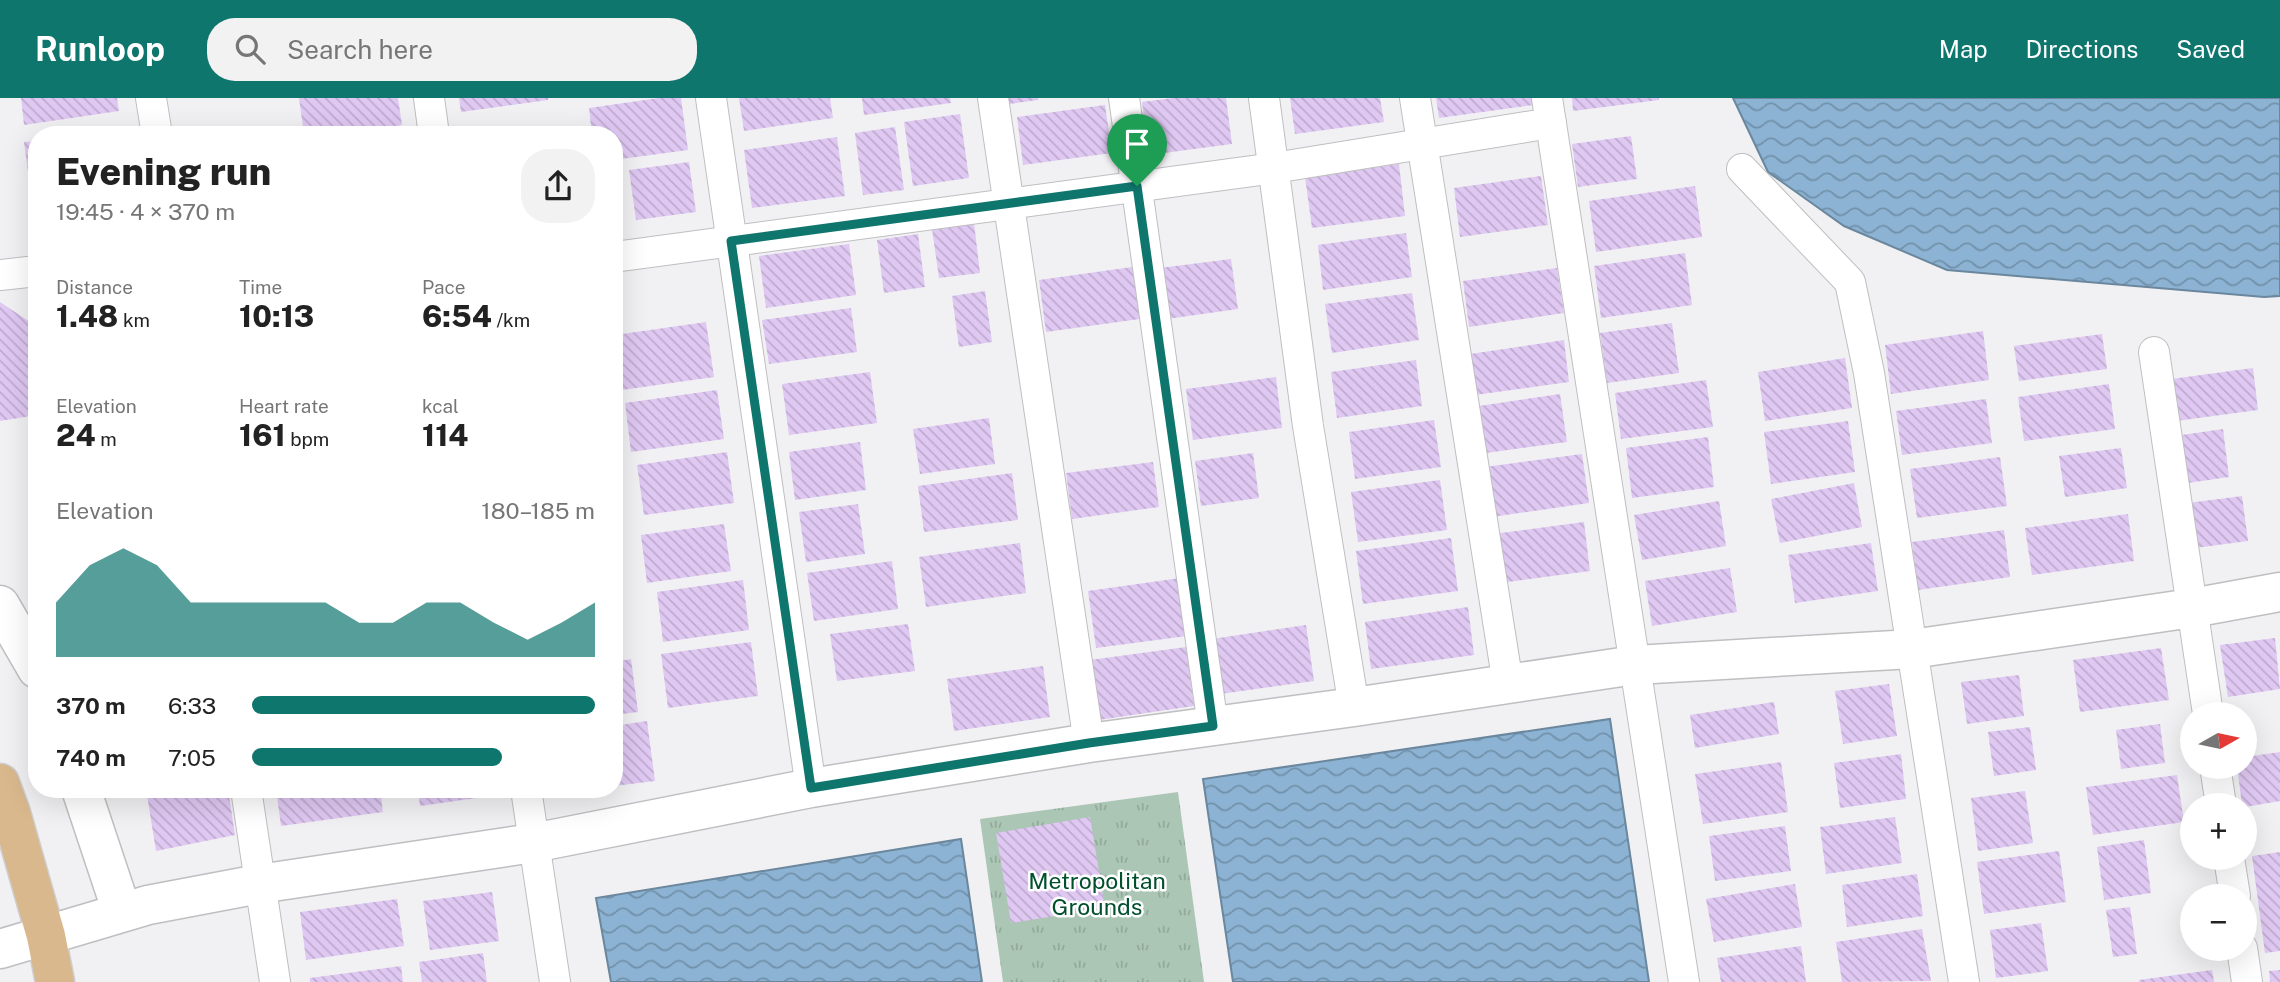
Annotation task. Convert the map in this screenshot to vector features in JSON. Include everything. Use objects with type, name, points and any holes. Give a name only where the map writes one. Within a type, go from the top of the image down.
[{"type":"main road","points":[[0,783],[46,936],[55,982]]},
{"type":"street","points":[[151,98],[156,126]]},
{"type":"street","points":[[429,98],[433,126]]},
{"type":"street","points":[[711,98],[811,788]]},
{"type":"street","points":[[993,98],[1089,743]]},
{"type":"street","points":[[1124,98],[1213,726]]},
{"type":"street","points":[[1264,98],[1308,426],[1353,707]]},
{"type":"street","points":[[1415,98],[1508,684]]},
{"type":"street","points":[[623,256],[1274,168],[1423,144],[1549,111],[1685,982]]},
{"type":"street","points":[[1742,169],[1850,282],[1869,373],[1964,982]]},
{"type":"street","points":[[0,275],[28,272]]},
{"type":"street","points":[[2154,352],[2206,702]]},
{"type":"street","points":[[0,949],[148,905],[259,884],[533,842],[811,788],[1089,743],[1635,665],[1912,649],[2192,608],[2280,592]]},
{"type":"street","points":[[0,605],[28,653]]},
{"type":"street","points":[[84,798],[122,912]]},
{"type":"street","points":[[247,798],[275,982]]},
{"type":"street","points":[[527,798],[555,982]]},
{"type":"street","points":[[2244,961],[2247,982]]},
{"type":"green space","name":"Metropolitan Grounds","points":[[1178,792],[1204,982],[1003,982],[980,819]]},
{"type":"water","points":[[1733,98],[2280,98],[2280,296],[2264,297],[1947,270],[1844,226],[1768,172]]},
{"type":"water","points":[[1610,719],[1649,982],[1233,982],[1203,779]]},
{"type":"water","points":[[961,839],[982,982],[611,982],[596,898]]},
{"type":"building","points":[[21,98],[117,98],[119,111],[24,125]]},
{"type":"building","points":[[299,98],[398,98],[402,125],[303,126]]},
{"type":"building","points":[[459,98],[548,98],[548,100],[461,112]]},
{"type":"building","points":[[659,98],[681,98],[688,150],[623,159],[623,126],[591,126],[589,108]]},
{"type":"building","points":[[739,98],[830,98],[833,118],[744,131]]},
{"type":"building","points":[[862,98],[950,98],[951,103],[864,115]]},
{"type":"building","points":[[1009,98],[1038,98],[1038,100],[1009,104]]},
{"type":"building","points":[[1173,98],[1226,98],[1232,144],[1149,155],[1142,102]]},
{"type":"building","points":[[1290,98],[1380,98],[1384,122],[1295,134]]},
{"type":"building","points":[[1436,98],[1540,98],[1541,104],[1439,118]]},
{"type":"building","points":[[1572,98],[1659,98],[1659,100],[1573,111]]},
{"type":"building","points":[[1105,105],[1112,153],[1023,165],[1017,117]]},
{"type":"building","points":[[960,114],[969,178],[913,186],[904,122]]},
{"type":"building","points":[[895,127],[904,190],[863,195],[855,133]]},
{"type":"building","points":[[1631,136],[1637,179],[1578,187],[1572,144]]},
{"type":"building","points":[[837,137],[845,196],[752,208],[744,150]]},
{"type":"building","points":[[24,142],[28,142],[28,173]]},
{"type":"building","points":[[689,162],[696,212],[636,220],[629,170]]},
{"type":"building","points":[[1399,164],[1405,216],[1312,228],[1305,177]]},
{"type":"building","points":[[1541,176],[1548,225],[1460,237],[1454,188]]},
{"type":"building","points":[[1695,186],[1702,237],[1596,252],[1589,201]]},
{"type":"building","points":[[974,223],[980,273],[939,278],[932,229]]},
{"type":"building","points":[[1406,233],[1412,277],[1323,290],[1318,245]]},
{"type":"building","points":[[918,234],[925,287],[884,293],[877,240]]},
{"type":"building","points":[[849,244],[856,295],[766,308],[759,256]]},
{"type":"building","points":[[1685,253],[1692,305],[1601,318],[1594,266]]},
{"type":"building","points":[[1231,259],[1238,309],[1167,319],[1160,268]]},
{"type":"building","points":[[1139,266],[1147,318],[1046,332],[1039,280]]},
{"type":"building","points":[[1557,268],[1564,313],[1469,327],[1463,281]]},
{"type":"building","points":[[985,291],[992,342],[959,347],[952,296]]},
{"type":"building","points":[[1412,293],[1419,340],[1332,353],[1325,304]]},
{"type":"building","points":[[0,302],[28,321],[28,416],[0,421]]},
{"type":"building","points":[[851,308],[857,352],[769,364],[762,320]]},
{"type":"building","points":[[706,322],[714,377],[623,390],[623,334]]},
{"type":"building","points":[[1672,323],[1679,373],[1607,383],[1600,333]]},
{"type":"building","points":[[1983,331],[1989,380],[1891,394],[1885,345]]},
{"type":"building","points":[[2102,334],[2107,369],[2019,381],[2014,346]]},
{"type":"building","points":[[1564,340],[1569,382],[1475,395],[1470,354]]},
{"type":"building","points":[[1845,358],[1852,408],[1765,421],[1758,372]]},
{"type":"building","points":[[1416,360],[1422,406],[1337,418],[1331,372]]},
{"type":"building","points":[[2253,368],[2258,410],[2169,422],[2164,380]]},
{"type":"building","points":[[870,372],[877,423],[789,435],[782,384]]},
{"type":"building","points":[[1276,377],[1282,428],[1193,440],[1186,389]]},
{"type":"building","points":[[1706,380],[1713,427],[1621,439],[1615,393]]},
{"type":"building","points":[[2109,384],[2115,429],[2024,441],[2018,397]]},
{"type":"building","points":[[717,390],[724,439],[631,452],[625,403]]},
{"type":"building","points":[[1560,394],[1567,442],[1486,453],[1479,406]]},
{"type":"building","points":[[1986,399],[1992,443],[1902,455],[1896,411]]},
{"type":"building","points":[[989,418],[995,464],[920,474],[913,429]]},
{"type":"building","points":[[1434,420],[1441,467],[1355,479],[1349,432]]},
{"type":"building","points":[[1848,421],[1855,472],[1771,484],[1764,432]]},
{"type":"building","points":[[2223,429],[2229,477],[2188,483],[2182,435]]},
{"type":"building","points":[[1708,437],[1714,487],[1632,498],[1626,448]]},
{"type":"building","points":[[860,442],[866,490],[795,500],[789,452]]},
{"type":"building","points":[[2121,448],[2127,488],[2065,497],[2059,456]]},
{"type":"building","points":[[727,452],[734,503],[644,515],[637,465]]},
{"type":"building","points":[[1253,453],[1259,498],[1201,506],[1195,461]]},
{"type":"building","points":[[1582,454],[1589,503],[1492,517],[1485,467]]},
{"type":"building","points":[[2000,457],[2007,506],[1917,518],[1910,469]]},
{"type":"building","points":[[1153,462],[1159,507],[1072,519],[1066,473]]},
{"type":"building","points":[[1012,473],[1018,520],[924,532],[918,486]]},
{"type":"building","points":[[1440,480],[1447,530],[1358,542],[1351,492]]},
{"type":"building","points":[[1854,483],[1862,527],[1780,543],[1771,499]]},
{"type":"building","points":[[2242,496],[2248,541],[2195,548],[2188,503]]},
{"type":"building","points":[[1719,501],[1726,546],[1642,560],[1634,515]]},
{"type":"building","points":[[858,504],[865,554],[806,562],[799,512]]},
{"type":"building","points":[[2128,514],[2134,561],[2032,575],[2025,528]]},
{"type":"building","points":[[1584,522],[1590,571],[1500,583],[1493,534]]},
{"type":"building","points":[[724,524],[731,571],[647,583],[641,535]]},
{"type":"building","points":[[2004,530],[2010,577],[1918,590],[1912,542]]},
{"type":"building","points":[[1451,538],[1458,591],[1363,604],[1356,551]]},
{"type":"building","points":[[1020,543],[1026,593],[926,607],[919,557]]},
{"type":"building","points":[[1871,543],[1878,591],[1795,603],[1788,555]]},
{"type":"building","points":[[892,561],[898,609],[814,621],[807,573]]},
{"type":"building","points":[[1730,568],[1737,612],[1652,626],[1645,581]]},
{"type":"building","points":[[1180,578],[1187,636],[1096,648],[1088,591]]},
{"type":"building","points":[[743,580],[749,630],[663,642],[657,592]]},
{"type":"building","points":[[1468,607],[1474,655],[1371,669],[1365,622]]},
{"type":"building","points":[[908,624],[915,671],[837,681],[830,634]]},
{"type":"building","points":[[1306,625],[1314,681],[1220,694],[1212,639]]},
{"type":"building","points":[[2275,638],[2280,689],[2228,697],[2220,645]]},
{"type":"building","points":[[751,642],[758,696],[668,708],[661,654]]},
{"type":"building","points":[[1186,647],[1194,706],[1098,720],[1090,660]]},
{"type":"building","points":[[2161,648],[2169,700],[2080,712],[2073,660]]},
{"type":"building","points":[[631,659],[638,712],[623,714],[623,660]]},
{"type":"building","points":[[1043,666],[1050,717],[954,731],[947,679]]},
{"type":"building","points":[[2019,675],[2024,716],[1967,724],[1961,682]]},
{"type":"building","points":[[1889,684],[1897,736],[1843,744],[1835,691]]},
{"type":"building","points":[[1774,702],[1779,734],[1695,748],[1690,715]]},
{"type":"building","points":[[647,721],[655,781],[623,785],[623,725]]},
{"type":"building","points":[[2160,724],[2165,763],[2121,769],[2116,730]]},
{"type":"building","points":[[2030,727],[2036,770],[1994,776],[1988,732]]},
{"type":"building","points":[[2280,752],[2280,801],[2257,805],[2257,793],[2240,793],[2239,779],[2258,779],[2258,755]]},
{"type":"building","points":[[1901,754],[1906,799],[1840,808],[1834,763]]},
{"type":"building","points":[[1781,762],[1788,812],[1703,824],[1695,774]]},
{"type":"building","points":[[2177,775],[2180,823],[2093,835],[2086,787]]},
{"type":"building","points":[[2025,791],[2033,843],[1978,851],[1971,798]]},
{"type":"building","points":[[147,798],[229,798],[235,835],[156,851]]},
{"type":"building","points":[[277,798],[381,798],[383,812],[281,826]]},
{"type":"building","points":[[419,798],[477,798],[420,806]]},
{"type":"building","points":[[1090,817],[1105,908],[1011,923],[996,833]]},
{"type":"building","points":[[1895,817],[1902,863],[1826,874],[1820,827]]},
{"type":"building","points":[[1785,826],[1791,871],[1715,881],[1709,836]]},
{"type":"building","points":[[2144,840],[2151,893],[2104,900],[2097,847]]},
{"type":"building","points":[[2059,851],[2066,902],[1984,914],[1977,862]]},
{"type":"building","points":[[2280,852],[2280,951],[2265,953],[2254,870],[2257,870],[2257,855]]},
{"type":"building","points":[[1917,874],[1923,916],[1847,927],[1842,885]]},
{"type":"building","points":[[1795,884],[1802,927],[1714,942],[1706,899]]},
{"type":"building","points":[[492,892],[499,941],[430,950],[423,901]]},
{"type":"building","points":[[397,899],[404,946],[306,960],[300,912]]},
{"type":"building","points":[[2130,907],[2137,954],[2113,957],[2106,910]]},
{"type":"building","points":[[2041,923],[2048,971],[1996,978],[1990,930]]},
{"type":"building","points":[[1922,929],[1931,981],[1842,982],[1836,942]]},
{"type":"building","points":[[1801,946],[1806,982],[1721,982],[1717,958]]},
{"type":"building","points":[[483,953],[487,982],[422,982],[419,962]]},
{"type":"building","points":[[401,966],[403,982],[310,982],[310,978]]},
{"type":"building","points":[[2212,970],[2214,982],[2139,982],[2139,980]]},
{"type":"building","points":[[2280,970],[2280,982],[2270,982],[2269,971]]},
{"type":"route","points":[[1137,186],[1213,726],[811,788],[731,241],[1137,186]]}]
